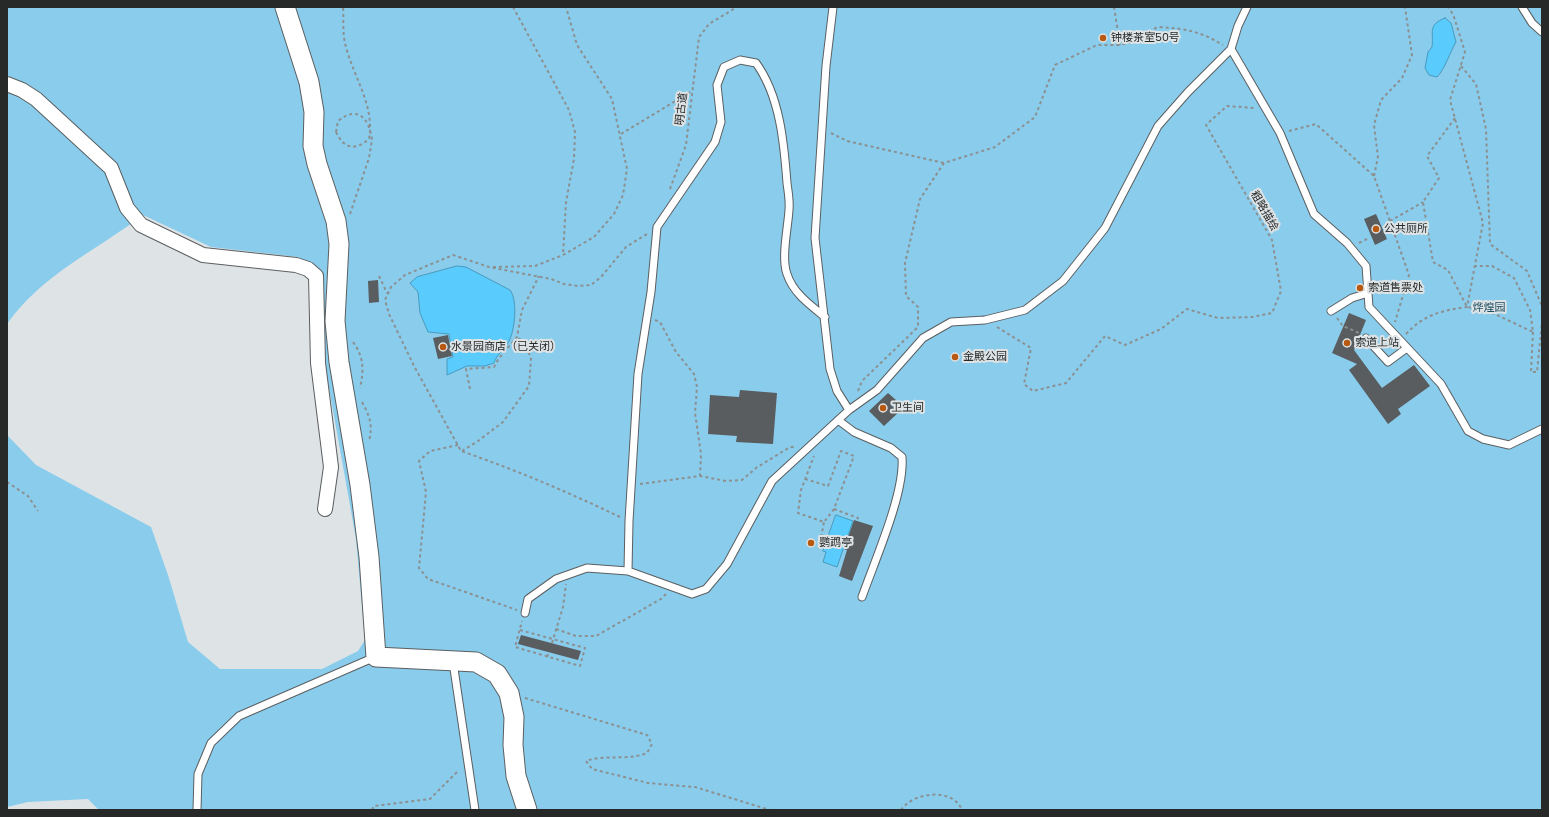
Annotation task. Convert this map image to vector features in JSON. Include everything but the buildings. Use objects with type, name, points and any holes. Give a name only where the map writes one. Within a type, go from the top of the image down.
[{"type":"street","points":[[285,7],[309,82],[314,112],[314,152],[336,221],[339,244],[336,328],[339,362],[360,486],[369,557],[376,657],[476,662],[497,674],[509,693],[514,717],[513,745],[516,776],[527,810]]},
{"type":"street","points":[[7,84],[36,98],[111,168],[127,208],[141,225],[203,255],[296,265],[308,268],[316,276],[318,363],[331,468],[325,509]]},
{"type":"lane","points":[[833,7],[826,66],[815,238],[830,369],[837,391],[849,410]]},
{"type":"lane","points":[[525,613],[528,599],[556,579],[587,568],[628,571],[692,594],[706,589],[727,564],[772,481],[849,410],[877,390],[922,338],[951,322],[985,320],[1025,310],[1063,281],[1105,228],[1158,126],[1188,92],[1231,49],[1238,26],[1247,7]]},
{"type":"lane","points":[[1522,7],[1532,23],[1542,32]]},
{"type":"lane","points":[[1231,49],[1280,134],[1314,214],[1348,243],[1366,266],[1369,306],[1441,384],[1468,430],[1483,439],[1509,445],[1542,429]]},
{"type":"lane","points":[[628,571],[629,521],[638,374],[647,317],[657,227],[716,142],[721,122],[717,85],[724,67],[740,60],[756,63],[766,77],[780,125],[786,162],[789,209],[785,234],[786,274],[798,294],[825,317]]},
{"type":"lane","points":[[1331,311],[1352,298],[1368,293]]},
{"type":"lane","points":[[1366,338],[1388,362],[1407,348]]},
{"type":"lane","points":[[838,420],[854,432],[891,448],[902,457],[903,470],[890,518],[862,597]]},
{"type":"lane","points":[[197,810],[198,774],[212,743],[239,716],[376,657]]},
{"type":"lane","points":[[453,660],[475,810]]},
{"type":"path","points":[[343,7],[345,45],[351,66],[365,96],[371,128],[370,131],[369,139],[361,146],[350,146],[340,142],[336,132],[338,121],[346,115],[357,114],[366,119],[370,128],[371,134],[372,140],[369,158],[349,216]]},
{"type":"path","points":[[513,7],[569,110],[575,132],[574,159],[566,202],[563,255]]},
{"type":"path","points":[[488,267],[535,266],[563,255],[594,237],[614,214],[623,195],[627,169],[621,134],[612,99],[577,45],[566,7]]},
{"type":"path","name":"明古道","points":[[670,190],[686,144],[699,37],[709,24],[737,7]]},
{"type":"path","points":[[1114,7],[1120,45]]},
{"type":"path","points":[[1374,176],[1378,157],[1374,125],[1381,100],[1402,78],[1412,55],[1405,7]]},
{"type":"path","points":[[1449,7],[1454,17],[1465,52],[1450,100],[1483,223],[1468,307]]},
{"type":"path","points":[[823,129],[847,141],[944,163],[995,146],[1035,117],[1055,65],[1097,45],[1120,45],[1140,40],[1157,27],[1181,28],[1205,34],[1231,49]]},
{"type":"path","points":[[1461,65],[1476,84],[1486,129],[1490,244],[1527,271],[1542,306]]},
{"type":"path","points":[[621,134],[692,91]]},
{"type":"path","name":"粗略描绘","points":[[985,320],[1031,348],[1024,384],[1033,391],[1066,383],[1105,336],[1125,344],[1161,329],[1186,309],[1218,318],[1252,317],[1272,313],[1281,291],[1272,240],[1206,125],[1227,106],[1266,109]]},
{"type":"path","points":[[1390,221],[1423,202],[1439,178],[1428,156],[1455,118]]},
{"type":"path","points":[[1280,134],[1316,124],[1374,176],[1409,275],[1392,332]]},
{"type":"path","points":[[862,381],[918,327],[918,307],[906,296],[905,263],[920,199],[944,163]]},
{"type":"path","points":[[1423,202],[1433,262],[1448,270],[1468,307]]},
{"type":"path","points":[[629,521],[568,492],[504,466],[461,451],[414,366],[389,314],[385,300],[391,287],[405,275],[453,255],[488,267],[539,276],[564,284],[578,286],[591,285],[601,278],[626,247],[657,227]]},
{"type":"path","points":[[1475,266],[1492,266],[1514,278],[1530,310],[1533,332],[1530,372],[1537,372],[1542,322]]},
{"type":"path","points":[[379,276],[388,293]]},
{"type":"path","points":[[470,389],[466,369],[494,367],[499,358],[517,337],[522,310],[539,276]]},
{"type":"path","points":[[1400,340],[1415,324],[1422,320],[1443,310],[1468,307],[1484,309],[1533,332]]},
{"type":"path","points":[[1331,311],[1343,326],[1350,330]]},
{"type":"path","points":[[647,317],[660,322],[676,352],[694,374],[697,387],[695,413],[701,454],[700,476]]},
{"type":"path","points":[[461,451],[478,441],[503,422],[529,386],[531,359],[526,344],[517,337]]},
{"type":"path","points":[[349,338],[354,343],[361,358],[364,372],[359,390]]},
{"type":"path","points":[[360,396],[369,414],[372,425],[368,445]]},
{"type":"path","points":[[812,443],[815,454],[801,490],[798,513],[824,522]]},
{"type":"path","points":[[458,445],[446,449],[430,450],[419,460],[426,492],[419,568],[428,579],[525,613],[520,630],[515,648],[580,666],[585,648],[520,630]]},
{"type":"path","points":[[631,486],[700,476],[726,481],[742,480],[756,468],[790,447],[799,447],[804,451]]},
{"type":"path","points":[[805,478],[828,486],[841,451],[854,456],[834,509],[824,522],[819,549]]},
{"type":"path","points":[[7,482],[28,496],[38,511]]},
{"type":"path","points":[[834,509],[858,518],[857,521]]},
{"type":"path","points":[[552,643],[563,607],[568,575]]},
{"type":"path","points":[[556,629],[576,636],[596,636],[661,600],[672,587]]},
{"type":"path","points":[[548,657],[549,652]]},
{"type":"path","points":[[523,694],[526,699],[647,735],[652,744],[647,754],[637,758],[595,758],[586,761],[592,769],[648,783],[695,787],[770,810]]},
{"type":"path","points":[[372,810],[374,806],[430,799],[468,762]]},
{"type":"path","points":[[901,810],[905,804],[915,798],[933,795],[950,797],[960,806],[962,810]]},
{"type":"path","points":[[934,810],[944,810]]},
{"type":"green space","name":"烨煌园","points":[[7,7],[1542,7],[1542,810],[99,810],[88,799],[28,802],[7,807],[7,435],[36,465],[151,527],[168,575],[188,642],[220,669],[322,669],[358,651],[365,640],[356,539],[324,360],[321,270],[298,257],[211,247],[143,215],[53,277],[36,291],[7,324]]},
{"type":"shaded area","points":[[1445,18],[1451,23],[1456,42],[1437,77],[1429,75],[1425,68],[1428,52],[1432,47],[1432,30],[1436,23]]},
{"type":"shaded area","points":[[457,266],[466,267],[510,290],[514,301],[515,316],[508,343],[494,363],[485,366],[467,366],[447,375],[447,359],[453,357],[449,334],[428,332],[420,313],[418,292],[410,283],[417,277]]},
{"type":"shaded area","points":[[836,515],[853,521],[837,567],[823,562],[826,552],[823,551]]},
{"type":"place","name":"钟楼茶室50号","points":[[1103,38]]},
{"type":"place","name":"公共厕所","points":[[1376,229]]},
{"type":"place","name":"索道售票处","points":[[1360,288]]},
{"type":"place","name":"索道上站","points":[[1347,343]]},
{"type":"place","name":"水景园商店（已关闭）","points":[[443,347]]},
{"type":"place","name":"金殿公园","points":[[955,357]]},
{"type":"place","name":"卫生间","points":[[883,408]]},
{"type":"place","name":"鹦鹉亭","points":[[811,543]]}]
